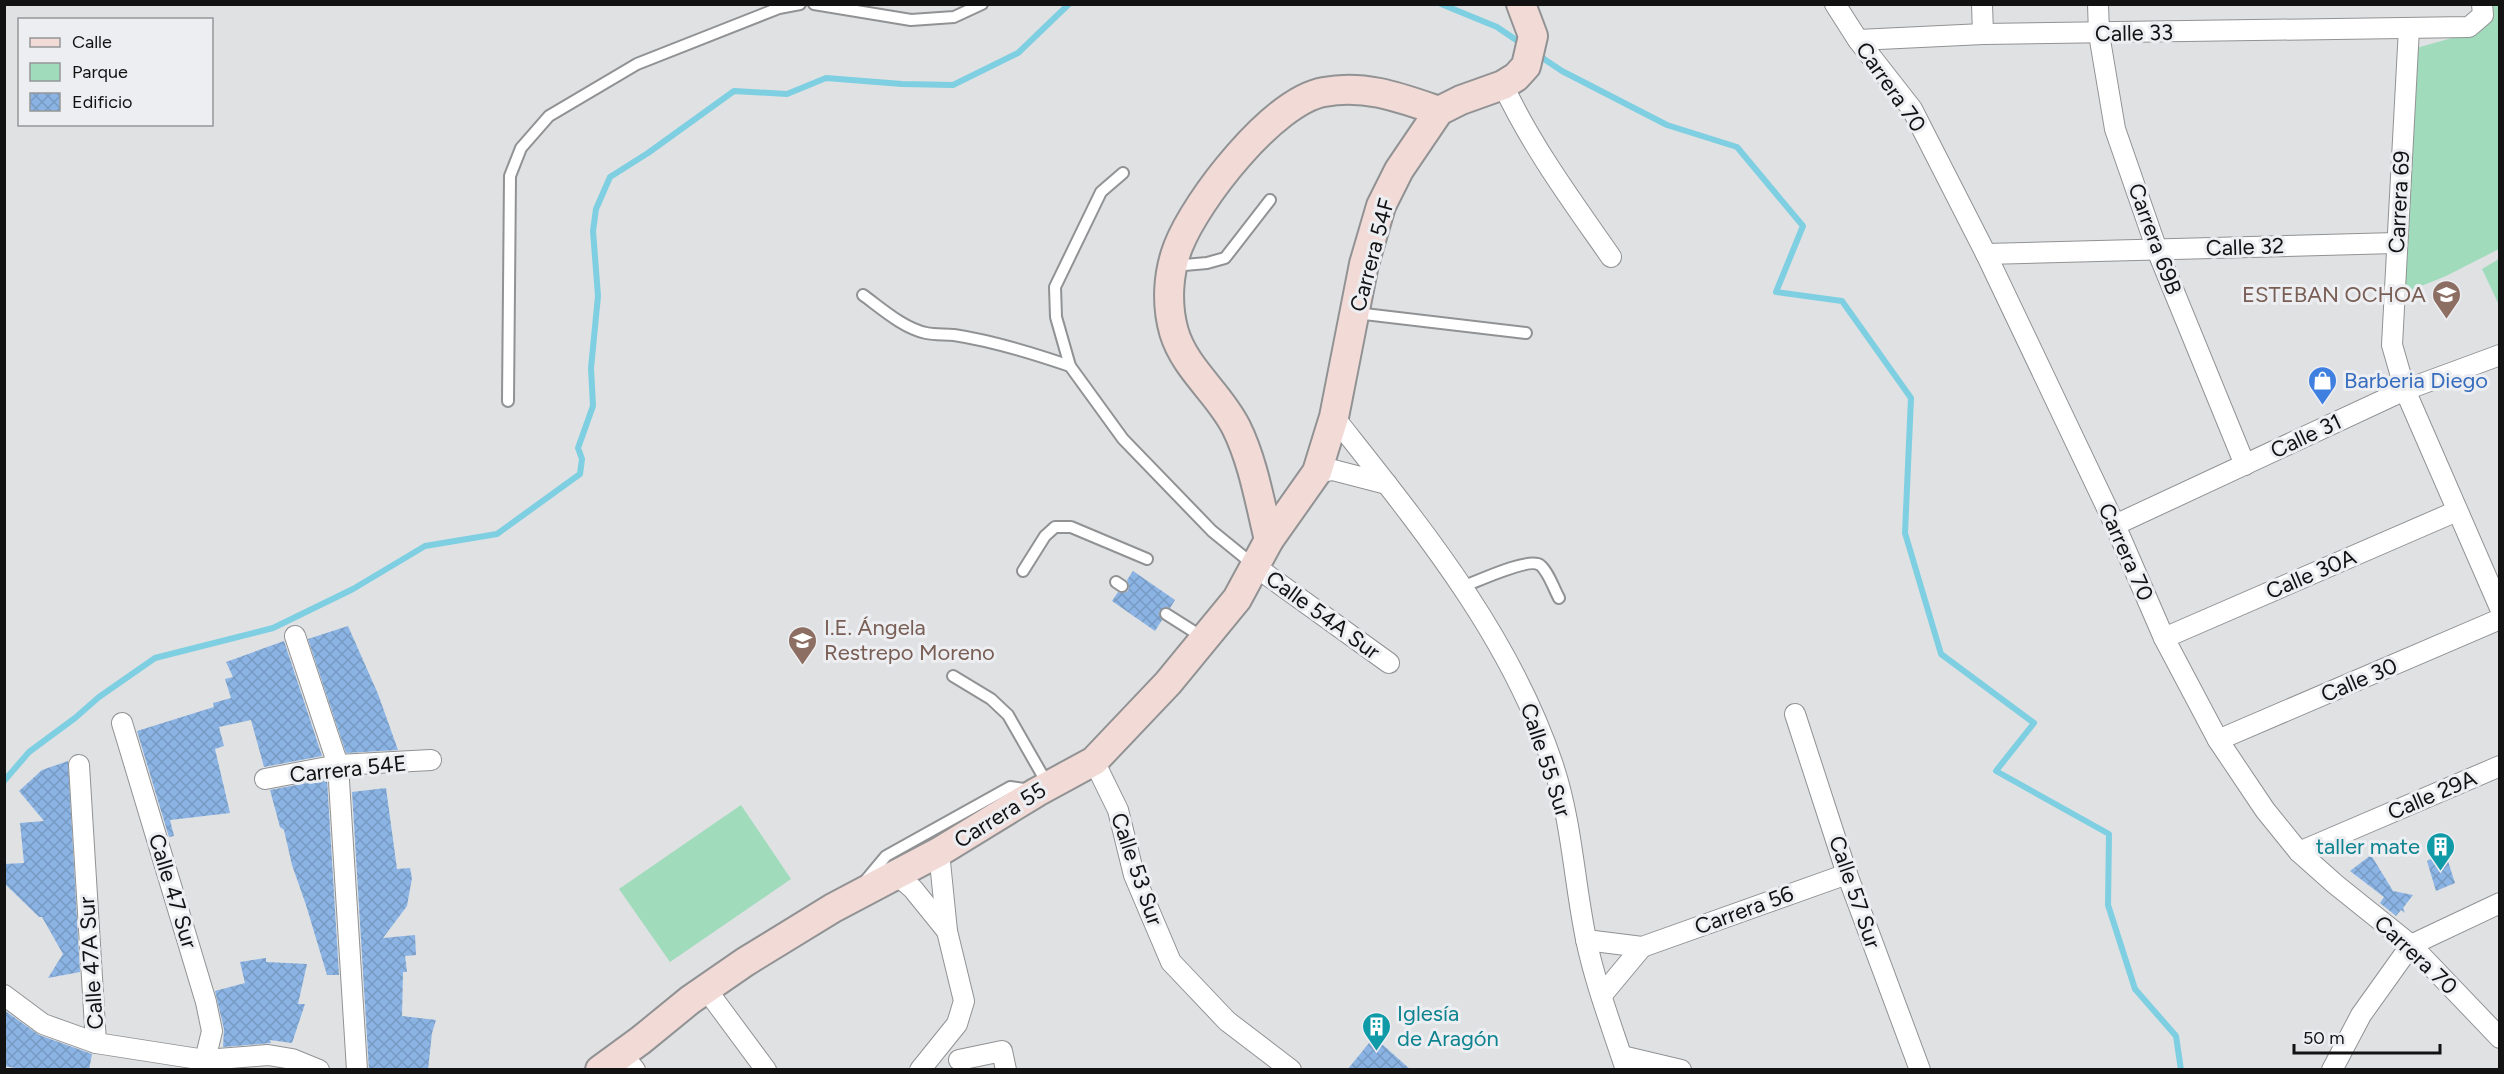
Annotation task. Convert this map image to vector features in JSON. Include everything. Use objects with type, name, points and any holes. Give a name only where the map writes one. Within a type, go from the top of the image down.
[{"type":"main road","points":[[1172,272],[1189,223],[1245,148],[1285,110],[1322,92],[1361,89],[1398,96],[1439,111],[1461,100],[1503,85],[1516,77],[1526,66],[1533,36],[1521,4]]},
{"type":"main road","name":"Carrera 54F","points":[[1317,472],[1334,417],[1364,264],[1381,206],[1399,170],[1439,111]]},
{"type":"main road","name":"Calle 54A Sur","points":[[1172,272],[1169,304],[1174,332],[1185,357],[1221,403],[1236,428],[1257,488],[1269,540]]},
{"type":"main road","name":"Carrera 55","points":[[619,1064],[706,989],[755,956],[854,897],[939,852],[1043,788],[1094,761],[1168,682],[1237,599],[1269,540],[1317,472]]},
{"type":"street","name":"Carrera 70","points":[[1835,4],[1858,40],[1912,109],[1986,254],[2115,525],[2164,638],[2218,740],[2265,810],[2299,852],[2335,885],[2411,945],[2499,1038]]},
{"type":"street","points":[[1982,4],[1983,34]]},
{"type":"street","name":"Carrera 69B","points":[[2098,4],[2099,34],[2115,129],[2157,250],[2245,465]]},
{"type":"street","name":"Calle 33","points":[[1858,40],[1983,34],[2469,27],[2483,15],[2482,4]]},
{"type":"street","name":"Carrera 69","points":[[2409,28],[2392,345],[2405,390],[2499,608]]},
{"type":"street","points":[[1503,85],[1524,129],[1547,166],[1611,257]]},
{"type":"street","name":"Calle 32","points":[[1986,254],[2397,243]]},
{"type":"street","name":"Calle 31","points":[[2115,525],[2405,390],[2499,356]]},
{"type":"street","name":"Calle 55 Sur","points":[[1334,417],[1443,558],[1520,681],[1554,768],[1564,810],[1586,940],[1624,1063]]},
{"type":"street","points":[[1317,472],[1339,471],[1387,484]]},
{"type":"street","name":"Calle 30A","points":[[2164,638],[2457,511]]},
{"type":"street","name":"Calle 54A Sur","points":[[1256,567],[1389,663]]},
{"type":"street","name":"Calle 30","points":[[2218,740],[2499,620]]},
{"type":"street","points":[[295,636],[338,765],[357,1070]]},
{"type":"street","name":"Calle 57 Sur","points":[[1795,714],[1847,874],[1920,1070]]},
{"type":"street","name":"Calle 47 Sur","points":[[122,723],[206,1002],[212,1031],[205,1060]]},
{"type":"street","name":"Carrera 54E","points":[[265,779],[338,765],[431,760]]},
{"type":"street","name":"Calle 53 Sur","points":[[1094,761],[1119,810],[1134,875],[1171,962],[1227,1021],[1291,1070]]},
{"type":"street","name":"Calle 47A Sur","points":[[79,765],[96,1043],[205,1060],[268,1055],[292,1059],[319,1070]]},
{"type":"street","name":"Calle 29A","points":[[2299,852],[2499,766]]},
{"type":"street","points":[[920,1070],[940,1042],[957,1024],[964,1001],[947,931],[939,852]]},
{"type":"street","name":"Carrera 56","points":[[1586,940],[1642,947],[1847,874]]},
{"type":"street","points":[[897,876],[913,889],[947,931]]},
{"type":"street","points":[[2332,1070],[2361,1015],[2411,945],[2499,903]]},
{"type":"street","points":[[1602,995],[1642,947]]},
{"type":"street","points":[[706,989],[766,1070]]},
{"type":"street","points":[[4,995],[43,1024],[96,1043]]},
{"type":"street","points":[[940,1042],[960,1065],[1002,1051],[1006,1070]]},
{"type":"street","points":[[1624,1063],[1681,1070]]},
{"type":"lane","points":[[508,401],[510,176],[521,148],[549,116],[637,64],[779,8],[800,4]]},
{"type":"lane","points":[[814,4],[911,20],[954,17],[982,4]]},
{"type":"lane","points":[[1123,173],[1101,192],[1055,287],[1056,317],[1070,366],[1123,439],[1212,531],[1256,567]]},
{"type":"lane","points":[[1172,272],[1224,258],[1270,200]]},
{"type":"lane","points":[[862,295],[898,320],[925,333],[953,335],[996,344],[1070,366]]},
{"type":"lane","points":[[1355,313],[1526,333]]},
{"type":"lane","points":[[1023,571],[1045,536],[1055,527],[1071,526],[1147,559]]},
{"type":"lane","points":[[1462,587],[1523,564],[1536,563],[1542,566],[1559,598]]},
{"type":"lane","points":[[1166,614],[1205,639]]},
{"type":"lane","points":[[854,897],[886,856],[1010,787],[1043,788],[1008,715],[990,699],[953,676]]},
{"type":"green space","points":[[2486,5],[2499,5],[2499,249],[2446,276],[2399,295],[2413,49],[2473,32]]},
{"type":"green space","points":[[2499,259],[2499,305],[2482,269]]},
{"type":"green space","points":[[741,805],[791,879],[670,962],[619,889]]},
{"type":"building","points":[[1133,571],[1175,600],[1170,608],[1160,610],[1162,620],[1155,631],[1112,601],[1118,592],[1128,591],[1127,580]]},
{"type":"building","points":[[348,626],[378,694],[398,750],[346,753],[308,639]]},
{"type":"building","points":[[284,641],[322,756],[264,767],[251,720],[219,727],[224,746],[215,749],[230,813],[170,820],[174,836],[169,837],[137,731],[214,707],[213,703],[231,698],[225,679],[233,677],[226,662]]},
{"type":"building","points":[[68,761],[80,972],[48,978],[63,954],[42,917],[39,917],[4,883],[4,864],[24,863],[20,823],[44,821],[19,791],[42,770]]},
{"type":"building","points":[[327,779],[339,975],[327,975],[270,790]]},
{"type":"building","points":[[386,788],[397,869],[410,868],[412,878],[407,906],[383,938],[415,935],[416,955],[405,956],[407,972],[403,972],[402,1016],[436,1020],[432,1033],[428,1070],[369,1070],[352,792]]},
{"type":"building","name":"taller mate","points":[[2445,852],[2455,883],[2436,891],[2427,861]]},
{"type":"building","points":[[2371,855],[2393,891],[2413,895],[2403,908],[2405,913],[2401,910],[2396,916],[2380,903],[2384,897],[2350,871]]},
{"type":"building","points":[[266,958],[266,962],[307,964],[298,1004],[305,1004],[292,1043],[270,1040],[271,1043],[223,1047],[224,1029],[215,991],[245,983],[240,962]]},
{"type":"building","points":[[4,1010],[39,1035],[92,1054],[89,1070],[26,1070],[4,1066]]},
{"type":"building","name":"Iglesía de Aragón","points":[[1374,1037],[1411,1070],[1347,1070]]},
{"type":"waterway","points":[[4,781],[29,752],[99,697],[155,658],[273,628],[353,589],[425,546],[497,534],[580,474],[582,459],[578,448],[593,406],[591,368],[598,296],[593,231],[596,209],[610,177],[648,153],[734,91],[787,94],[826,78],[902,84],[953,85],[1018,53],[1069,4]]},
{"type":"waterway","points":[[1441,4],[1497,27],[1522,44]]},
{"type":"waterway","points":[[1538,55],[1562,71],[1667,125],[1737,147],[1803,226],[1776,292],[1842,301],[1911,398],[1905,533],[1941,654],[2034,723],[1996,771],[2109,834],[2108,905],[2135,989],[2176,1036],[2181,1070]]},
{"type":"place","name":"ESTEBAN OCHOA","points":[[2447,320]]},
{"type":"place","name":"Barberia Diego","points":[[2323,406]]},
{"type":"place","name":"I.E. Ángela Restrepo Moreno","points":[[803,666]]},
{"type":"place","name":"taller mate","points":[[2441,872]]},
{"type":"place","name":"Iglesía de Aragón","points":[[1376,1052]]}]
